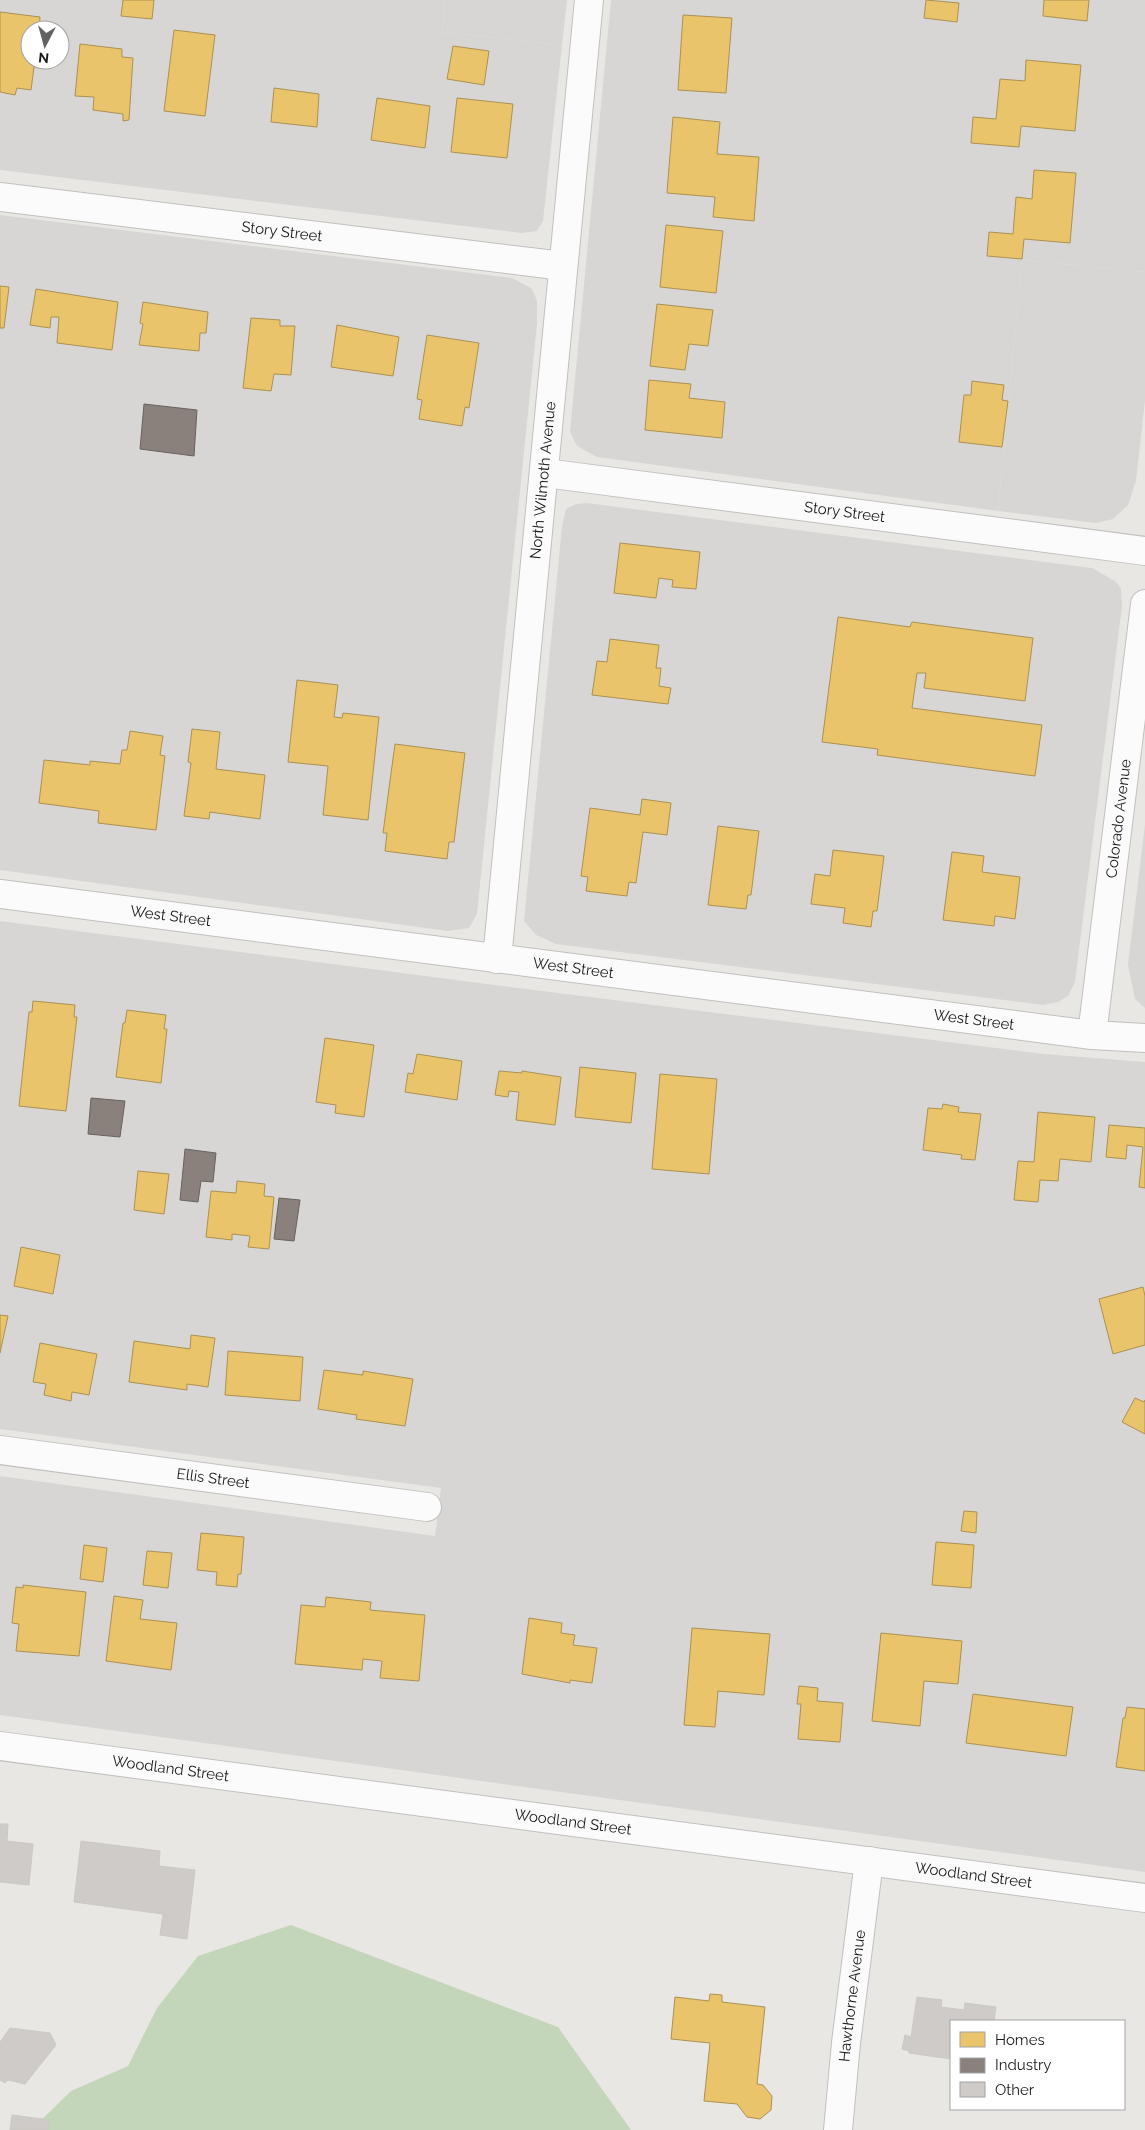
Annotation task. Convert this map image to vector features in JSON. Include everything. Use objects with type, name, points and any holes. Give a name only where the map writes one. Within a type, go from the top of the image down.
[{"type":"street","name":"North Wilmoth Avenue","points":[[497,959],[589,0]]},
{"type":"street","name":"Story Street","points":[[0,197],[563,266]]},
{"type":"street","name":"Story Street","points":[[545,473],[1145,551]]},
{"type":"street","name":"Colorado Avenue","points":[[1092,1035],[1145,604]]},
{"type":"street","name":"West Street","points":[[0,894],[1092,1035],[1145,1038]]},
{"type":"street","name":"Ellis Street","points":[[0,1450],[427,1507]]},
{"type":"street","name":"Woodland Street","points":[[0,1746],[1145,1898]]},
{"type":"street","name":"Hawthorne Avenue","points":[[838,2130],[846,2043],[869,1861]]},
{"type":"shaded area","points":[[0,0],[445,0],[442,32],[562,45],[543,221],[537,231],[522,233],[0,170]]},
{"type":"shaded area","points":[[445,0],[567,0],[562,45],[442,32]]},
{"type":"shaded area","points":[[611,0],[1145,0],[1145,272],[1022,260],[998,511],[597,457],[577,446],[570,432]]},
{"type":"shaded area","points":[[0,215],[512,278],[531,288],[537,300],[537,324],[477,914],[469,928],[448,931],[0,870]]},
{"type":"shaded area","points":[[1022,260],[1145,272],[1145,400],[1136,481],[1128,505],[1113,519],[1096,523],[998,511]]},
{"type":"shaded area","points":[[587,503],[1092,568],[1115,581],[1121,588],[1122,606],[1075,982],[1068,996],[1058,1002],[1043,1005],[556,944],[536,935],[524,921],[562,526],[566,509],[576,504]]},
{"type":"shaded area","points":[[741,596],[836,608],[815,763],[721,750]]},
{"type":"shaded area","points":[[1145,824],[1145,1008],[1135,999],[1128,965]]},
{"type":"shaded area","points":[[0,921],[1044,1054],[1145,1062],[1145,1872],[0,1715],[0,1476],[435,1536],[441,1488],[0,1429]]},
{"type":"green space","points":[[291,1925],[558,2027],[631,2130],[31,2130],[71,2091],[128,2066],[157,2008],[198,1956]]},
{"type":"building: Homes","points":[[123,0],[154,0],[152,19],[121,16]]},
{"type":"building: Homes","points":[[926,0],[959,3],[957,22],[924,18]]},
{"type":"building: Homes","points":[[1044,0],[1089,0],[1087,21],[1043,16]]},
{"type":"building: Homes","points":[[0,12],[40,17],[40,20],[20,20],[20,70],[34,70],[31,90],[17,88],[15,95],[0,92]]},
{"type":"building: Homes","points":[[683,15],[732,18],[726,93],[678,90]]},
{"type":"building: Homes","points":[[174,30],[215,35],[205,116],[164,111]]},
{"type":"building: Homes","points":[[80,44],[122,49],[122,57],[133,58],[129,120],[123,121],[123,114],[93,110],[94,97],[75,96]]},
{"type":"building: Homes","points":[[453,46],[489,51],[484,85],[447,79]]},
{"type":"building: Homes","points":[[1026,60],[1081,65],[1075,131],[1021,126],[1019,147],[971,143],[973,117],[996,119],[1000,79],[1025,81]]},
{"type":"building: Homes","points":[[274,88],[319,94],[317,127],[271,122]]},
{"type":"building: Homes","points":[[377,98],[430,106],[425,148],[371,140]]},
{"type":"building: Homes","points":[[457,98],[513,104],[507,158],[451,152]]},
{"type":"building: Homes","points":[[673,117],[720,122],[717,154],[759,157],[754,221],[713,217],[715,197],[667,193]]},
{"type":"building: Homes","points":[[1034,170],[1076,173],[1070,243],[1024,239],[1022,259],[987,256],[989,232],[1013,234],[1016,197],[1032,199]]},
{"type":"building: Homes","points":[[666,225],[723,231],[716,293],[660,287]]},
{"type":"building: Homes","points":[[0,286],[9,287],[4,328],[0,328]]},
{"type":"building: Homes","points":[[36,289],[118,302],[112,350],[57,343],[59,317],[51,317],[50,328],[30,325]]},
{"type":"building: Homes","points":[[143,302],[208,312],[206,333],[200,333],[199,351],[139,345],[143,324],[140,323]]},
{"type":"building: Homes","points":[[657,304],[713,310],[708,346],[689,344],[685,370],[650,366]]},
{"type":"building: Homes","points":[[251,318],[280,320],[280,326],[295,326],[291,375],[274,374],[271,391],[243,388]]},
{"type":"building: Homes","points":[[337,325],[399,337],[393,376],[331,367]]},
{"type":"building: Homes","points":[[427,335],[479,343],[469,408],[465,407],[462,426],[419,419],[422,400],[417,399]]},
{"type":"building: Homes","points":[[649,380],[691,384],[689,398],[725,402],[722,438],[645,430]]},
{"type":"building: Homes","points":[[972,381],[1004,385],[1002,400],[1008,401],[1002,447],[959,442],[964,395],[971,395]]},
{"type":"building: Homes","points":[[620,543],[700,552],[696,589],[672,587],[673,580],[659,578],[656,598],[614,593]]},
{"type":"building: Homes","points":[[838,617],[910,627],[912,622],[1033,638],[1025,701],[924,688],[926,673],[917,673],[912,708],[1042,725],[1035,776],[877,755],[878,749],[822,742]]},
{"type":"building: Homes","points":[[610,639],[659,645],[656,668],[661,668],[659,686],[671,688],[668,704],[592,695],[597,661],[607,662]]},
{"type":"building: Homes","points":[[297,680],[338,685],[334,717],[342,718],[343,713],[379,717],[368,820],[323,815],[328,766],[288,762]]},
{"type":"building: Homes","points":[[192,729],[220,732],[216,769],[265,775],[260,819],[210,812],[209,819],[184,816],[191,763],[188,762]]},
{"type":"building: Homes","points":[[130,731],[163,736],[160,755],[165,756],[156,830],[98,823],[99,811],[39,803],[44,760],[90,765],[90,761],[120,764],[122,750],[127,750]]},
{"type":"building: Homes","points":[[395,744],[465,753],[454,842],[449,842],[447,859],[385,851],[387,833],[383,833]]},
{"type":"building: Homes","points":[[642,799],[671,803],[667,835],[643,832],[636,883],[629,882],[627,896],[586,891],[588,877],[581,876],[590,808],[640,815]]},
{"type":"building: Homes","points":[[718,826],[759,831],[751,895],[748,895],[746,909],[708,905]]},
{"type":"building: Homes","points":[[833,850],[884,856],[877,911],[873,911],[871,927],[843,923],[845,908],[811,904],[815,874],[830,876]]},
{"type":"building: Homes","points":[[952,852],[984,856],[982,872],[1020,877],[1015,919],[995,916],[994,926],[943,920]]},
{"type":"building: Homes","points":[[33,1001],[75,1005],[74,1017],[77,1017],[66,1111],[19,1106],[29,1012],[32,1012]]},
{"type":"building: Homes","points":[[127,1010],[166,1015],[164,1029],[167,1029],[161,1083],[116,1077],[123,1023],[125,1023]]},
{"type":"building: Homes","points":[[325,1038],[374,1045],[364,1117],[335,1113],[336,1105],[316,1102]]},
{"type":"building: Homes","points":[[417,1054],[462,1061],[457,1100],[405,1092],[408,1073],[413,1074]]},
{"type":"building: Homes","points":[[580,1067],[636,1073],[631,1123],[575,1117]]},
{"type":"building: Homes","points":[[499,1071],[522,1073],[522,1071],[561,1077],[555,1125],[516,1120],[519,1092],[509,1091],[508,1097],[495,1095]]},
{"type":"building: Homes","points":[[660,1074],[717,1079],[709,1174],[652,1169]]},
{"type":"building: Homes","points":[[943,1104],[959,1107],[958,1112],[981,1114],[975,1160],[961,1159],[962,1155],[923,1150],[928,1108],[942,1109]]},
{"type":"building: Homes","points":[[1038,1112],[1095,1117],[1091,1162],[1060,1159],[1058,1181],[1040,1180],[1038,1202],[1014,1200],[1018,1161],[1034,1162]]},
{"type":"building: Homes","points":[[1109,1125],[1145,1128],[1145,1188],[1139,1187],[1143,1147],[1127,1145],[1126,1159],[1106,1157]]},
{"type":"building: Homes","points":[[138,1171],[169,1174],[164,1214],[134,1210]]},
{"type":"building: Homes","points":[[237,1181],[265,1184],[264,1196],[274,1197],[269,1249],[248,1247],[250,1236],[232,1234],[232,1240],[206,1237],[211,1191],[236,1193]]},
{"type":"building: Homes","points":[[21,1247],[60,1255],[53,1294],[14,1286]]},
{"type":"building: Homes","points":[[1143,1287],[1145,1296],[1145,1345],[1113,1354],[1099,1299]]},
{"type":"building: Homes","points":[[0,1315],[8,1316],[0,1353]]},
{"type":"building: Homes","points":[[191,1335],[215,1338],[208,1387],[187,1384],[187,1390],[129,1382],[134,1341],[190,1349]]},
{"type":"building: Homes","points":[[40,1343],[97,1354],[89,1395],[72,1392],[71,1401],[44,1395],[46,1384],[33,1382]]},
{"type":"building: Homes","points":[[228,1351],[303,1357],[300,1401],[225,1395]]},
{"type":"building: Homes","points":[[324,1370],[363,1375],[363,1371],[413,1379],[405,1426],[356,1419],[357,1415],[318,1409]]},
{"type":"building: Homes","points":[[1135,1398],[1144,1402],[1145,1400],[1145,1434],[1122,1422]]},
{"type":"building: Homes","points":[[964,1511],[977,1512],[976,1533],[961,1531]]},
{"type":"building: Homes","points":[[201,1533],[244,1537],[241,1574],[238,1574],[237,1587],[216,1585],[217,1572],[197,1570]]},
{"type":"building: Homes","points":[[936,1542],[974,1545],[971,1588],[932,1585]]},
{"type":"building: Homes","points":[[84,1545],[107,1548],[103,1582],[80,1579]]},
{"type":"building: Homes","points":[[147,1551],[172,1553],[168,1588],[143,1585]]},
{"type":"building: Homes","points":[[23,1585],[86,1592],[79,1656],[16,1651],[19,1624],[12,1623],[16,1587],[23,1588]]},
{"type":"building: Homes","points":[[114,1596],[143,1600],[140,1619],[177,1623],[171,1670],[106,1661]]},
{"type":"building: Homes","points":[[326,1597],[371,1602],[370,1610],[425,1615],[419,1681],[380,1678],[382,1661],[363,1659],[362,1670],[295,1664],[301,1605],[325,1607]]},
{"type":"building: Homes","points":[[529,1618],[562,1623],[561,1633],[575,1635],[573,1645],[597,1648],[592,1683],[570,1680],[570,1683],[522,1674]]},
{"type":"building: Homes","points":[[692,1628],[770,1634],[764,1695],[718,1691],[715,1727],[684,1725]]},
{"type":"building: Homes","points":[[881,1633],[962,1641],[958,1684],[924,1681],[920,1726],[872,1721]]},
{"type":"building: Homes","points":[[799,1686],[818,1688],[817,1701],[843,1703],[840,1742],[798,1739],[801,1704],[797,1704]]},
{"type":"building: Homes","points":[[973,1694],[1073,1707],[1066,1756],[966,1743]]},
{"type":"building: Homes","points":[[1127,1707],[1145,1709],[1145,1771],[1116,1767],[1123,1718],[1125,1718]]},
{"type":"building: Homes","points":[[710,1994],[722,1995],[722,2002],[765,2007],[757,2084],[763,2085],[772,2096],[771,2110],[760,2119],[747,2117],[737,2104],[704,2101],[710,2043],[671,2039],[675,1997],[709,2001]]},
{"type":"building: Industry","points":[[144,404],[197,410],[194,456],[140,449]]},
{"type":"building: Industry","points":[[91,1098],[125,1101],[120,1137],[88,1134]]},
{"type":"building: Industry","points":[[185,1149],[216,1153],[213,1182],[201,1181],[198,1202],[180,1200]]},
{"type":"building: Industry","points":[[279,1198],[300,1200],[294,1241],[274,1239]]},
{"type":"building: Other","points":[[0,1824],[8,1824],[7,1841],[33,1844],[29,1885],[0,1882]]},
{"type":"building: Other","points":[[81,1841],[160,1851],[159,1866],[195,1870],[187,1939],[160,1935],[163,1914],[74,1902]]},
{"type":"building: Other","points":[[917,1997],[942,2000],[941,2007],[964,2010],[965,2003],[996,2007],[994,2020],[950,2020],[950,2059],[909,2053],[909,2051],[902,2049],[905,2035],[911,2037]]},
{"type":"building: Other","points":[[10,2028],[50,2033],[56,2045],[25,2084],[8,2080],[5,2083],[0,2080],[0,2042]]},
{"type":"building: Other","points":[[12,2115],[50,2120],[48,2130],[10,2130]]}]
